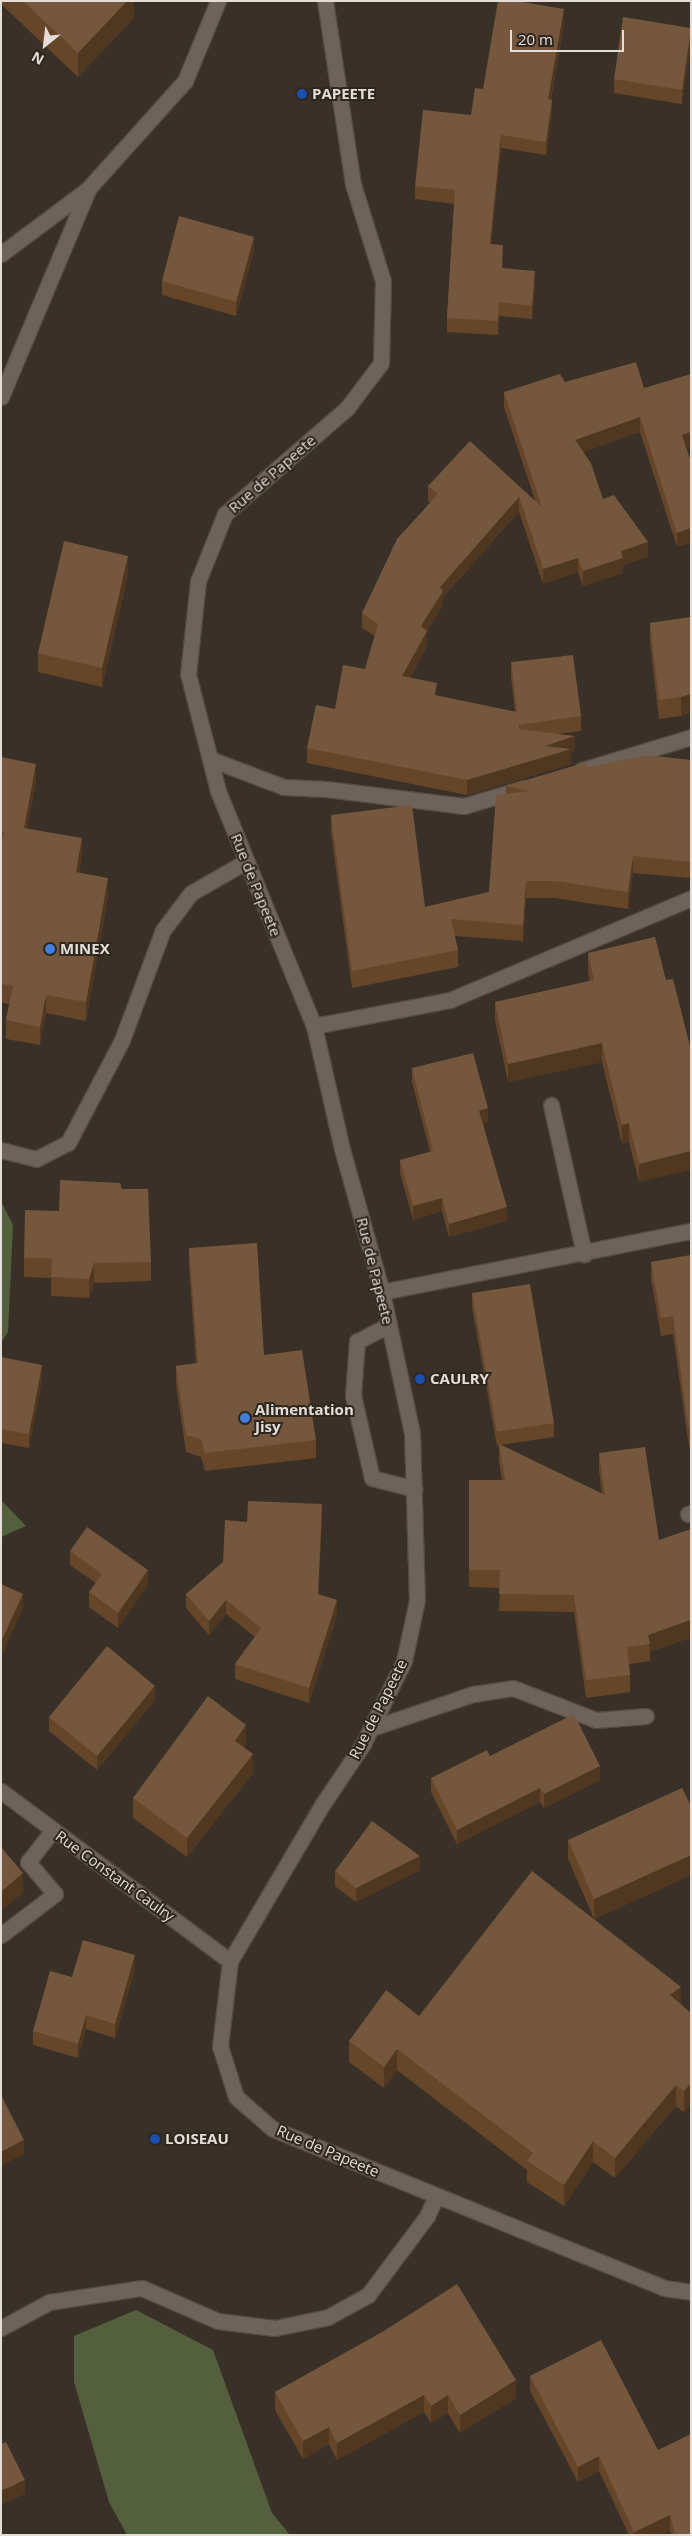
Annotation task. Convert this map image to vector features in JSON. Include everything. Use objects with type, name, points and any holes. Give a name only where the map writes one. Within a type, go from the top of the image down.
[{"type":"street","points":[[1,254],[88,189],[185,80],[218,1]]},
{"type":"street","name":"Rue de Papeete","points":[[325,1],[353,184],[383,281],[381,363],[347,408],[225,514],[198,581],[188,674],[218,791],[314,1026],[342,1149],[382,1292],[412,1433],[417,1600],[404,1661],[372,1728],[230,1961],[220,2046],[236,2097],[273,2129],[436,2197],[664,2288],[691,2292]]},
{"type":"street","points":[[1,397],[88,189]]},
{"type":"street","points":[[566,775],[691,737]]},
{"type":"street","points":[[210,759],[284,787],[326,789],[464,806],[538,783]]},
{"type":"street","points":[[1,1150],[36,1160],[68,1143],[122,1040],[162,930],[191,893],[247,862]]},
{"type":"street","points":[[314,1026],[450,1000],[691,898]]},
{"type":"street","points":[[551,1105],[584,1254]]},
{"type":"street","points":[[382,1292],[584,1254],[691,1231]]},
{"type":"street","points":[[389,1325],[357,1341],[353,1395],[372,1478],[415,1489]]},
{"type":"street","points":[[372,1728],[473,1694],[513,1688],[596,1720],[646,1716]]},
{"type":"street","name":"Rue Constant Caulry","points":[[1,1791],[230,1961]]},
{"type":"street","points":[[1,1935],[55,1894],[28,1862],[53,1830]]},
{"type":"street","points":[[1,2328],[49,2302],[142,2288],[218,2321],[275,2328],[328,2317],[368,2295],[427,2216],[436,2197]]},
{"type":"green space","points":[[1,1201],[13,1225],[8,1332],[1,1343]]},
{"type":"green space","points":[[1,1500],[26,1526],[1,1537]]},
{"type":"green space","points":[[136,2310],[213,2350],[272,2513],[290,2535],[127,2535],[109,2502],[74,2382],[74,2336]]},
{"type":"building","points":[[23,1],[127,1],[78,53]]},
{"type":"building","points":[[498,1],[517,1],[564,9],[548,99],[552,100],[546,142],[501,135],[490,244],[503,245],[502,268],[535,271],[532,306],[499,302],[498,321],[447,318],[455,190],[415,186],[423,110],[471,115],[475,88],[483,89]]},
{"type":"building","points":[[623,17],[691,28],[682,90],[614,79]]},
{"type":"building","points":[[179,216],[254,237],[236,302],[162,281]]},
{"type":"building","points":[[636,362],[644,388],[691,374],[691,432],[682,435],[691,462],[691,528],[677,533],[640,417],[575,440],[591,463],[603,499],[614,495],[648,542],[621,551],[623,558],[583,571],[578,558],[543,569],[519,497],[440,587],[443,591],[421,626],[427,631],[402,676],[437,683],[435,695],[517,712],[511,662],[573,655],[581,716],[519,725],[519,729],[575,736],[545,746],[571,749],[467,780],[307,748],[316,705],[335,709],[343,665],[365,669],[378,624],[362,613],[397,539],[438,494],[428,486],[470,441],[542,507],[504,392],[560,374],[565,382]]},
{"type":"building","points":[[64,541],[128,556],[102,668],[38,653]]},
{"type":"building","points":[[691,617],[691,694],[659,700],[650,623]]},
{"type":"building","points":[[646,755],[691,760],[691,862],[633,856],[628,892],[555,881],[526,881],[523,925],[451,919],[458,950],[352,971],[331,815],[412,805],[425,907],[489,892],[496,795],[529,791],[506,786],[587,762],[587,767]]},
{"type":"building","name":"MINEX","points":[[1,757],[36,764],[24,828],[82,838],[76,872],[108,878],[86,1002],[46,995],[40,1027],[6,1020],[13,986],[1,984],[1,845],[4,832],[1,832]]},
{"type":"building","points":[[655,937],[666,980],[673,979],[691,1050],[691,1151],[639,1164],[629,1123],[622,1125],[602,1043],[508,1064],[495,1002],[594,980],[588,953]]},
{"type":"building","points":[[473,1053],[488,1108],[479,1111],[507,1207],[449,1224],[442,1198],[413,1206],[400,1160],[433,1151],[412,1068]]},
{"type":"building","points":[[60,1180],[120,1183],[122,1189],[148,1189],[151,1262],[94,1263],[89,1279],[51,1277],[52,1259],[24,1258],[25,1210],[59,1211]]},
{"type":"building","points":[[257,1243],[264,1355],[302,1350],[316,1440],[205,1453],[201,1439],[186,1435],[176,1366],[198,1363],[189,1248]]},
{"type":"building","points":[[691,1255],[691,1429],[689,1430],[673,1316],[661,1318],[651,1262]]},
{"type":"building","points":[[530,1284],[554,1423],[497,1432],[472,1293]]},
{"type":"building","points":[[1,1357],[42,1365],[29,1434],[1,1429]]},
{"type":"building","points":[[499,1444],[605,1495],[599,1453],[645,1447],[659,1540],[691,1529],[691,1620],[648,1635],[650,1644],[627,1647],[630,1675],[586,1680],[574,1595],[499,1594],[500,1570],[469,1570],[469,1480],[505,1480]]},
{"type":"building","points":[[248,1501],[322,1504],[318,1594],[337,1600],[309,1688],[235,1664],[261,1628],[226,1600],[209,1621],[186,1594],[223,1562],[225,1520],[247,1522]]},
{"type":"building","points":[[87,1527],[148,1570],[118,1613],[89,1592],[102,1574],[70,1551]]},
{"type":"building","points":[[1,1584],[23,1594],[1,1642]]},
{"type":"building","points":[[107,1646],[155,1686],[97,1756],[49,1717]]},
{"type":"building","points":[[208,1696],[246,1725],[235,1741],[253,1754],[187,1838],[133,1798]]},
{"type":"building","points":[[574,1714],[600,1766],[544,1794],[540,1788],[457,1830],[431,1778],[487,1750],[490,1756]]},
{"type":"building","points":[[682,1788],[691,1806],[691,1855],[594,1899],[568,1840]]},
{"type":"building","points":[[372,1821],[420,1856],[356,1888],[335,1871]]},
{"type":"building","points":[[1,1847],[23,1873],[1,1892]]},
{"type":"building","points":[[532,1871],[681,1987],[670,1995],[691,2013],[691,2083],[684,2091],[676,2085],[615,2158],[593,2141],[564,2185],[527,2161],[533,2153],[397,2049],[384,2067],[349,2041],[386,1990],[419,2016]]},
{"type":"building","points":[[83,1940],[135,1955],[115,2024],[86,2015],[78,2044],[33,2031],[50,1971],[72,1977]]},
{"type":"building","points":[[1,2095],[24,2140],[1,2152]]},
{"type":"building","points":[[457,2284],[516,2380],[460,2415],[448,2395],[431,2406],[424,2395],[337,2443],[329,2427],[303,2441],[275,2392],[384,2331]]},
{"type":"building","points":[[601,2340],[658,2450],[691,2434],[691,2535],[675,2535],[670,2515],[634,2532],[599,2456],[578,2467],[530,2376]]},
{"type":"building","points":[[6,2442],[25,2480],[1,2491],[1,2444]]},
{"type":"place","name":"PAPEETE","points":[[302,94]]},
{"type":"place","name":"MINEX","points":[[50,949]]},
{"type":"place","name":"CAULRY","points":[[420,1379]]},
{"type":"place","name":"Alimentation Jisy","points":[[245,1418]]},
{"type":"place","name":"LOISEAU","points":[[155,2139]]}]
